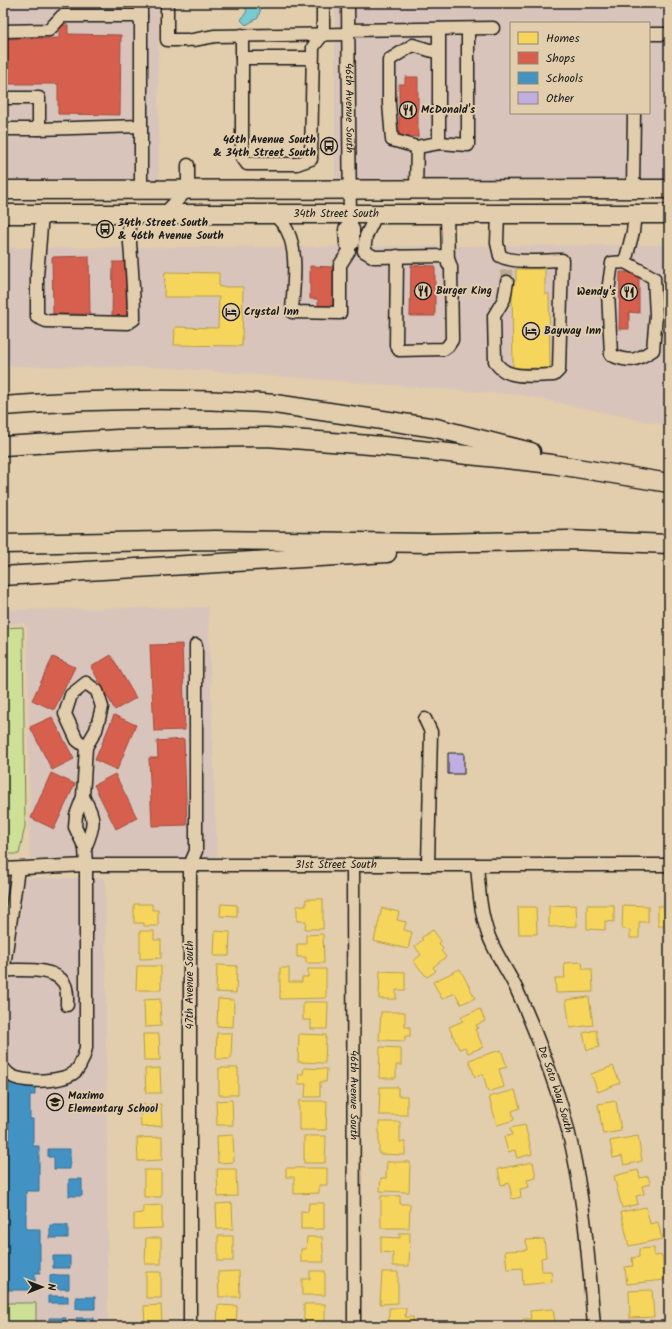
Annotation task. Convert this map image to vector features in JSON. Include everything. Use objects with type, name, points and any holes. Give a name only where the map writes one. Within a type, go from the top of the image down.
[{"type":"highway","points":[[3,190],[350,188],[669,189]]},
{"type":"highway","points":[[580,213],[600,204],[626,202],[630,199],[633,189]]},
{"type":"highway","points":[[635,213],[636,208],[640,204],[661,201],[669,196]]},
{"type":"highway","name":"34th Street South","points":[[3,214],[273,213],[350,218],[377,213],[669,214]]},
{"type":"highway","points":[[3,393],[43,393],[101,400]]},
{"type":"highway","points":[[3,406],[101,400],[248,402],[275,404],[436,428],[623,476]]},
{"type":"highway","points":[[3,446],[118,439],[240,436],[267,437],[466,454],[552,464],[669,483]]},
{"type":"highway","points":[[3,544],[216,540],[431,543],[567,540],[669,544]]},
{"type":"highway","points":[[3,576],[390,553],[431,543]]},
{"type":"street","points":[[141,3],[141,189]]},
{"type":"street","points":[[167,3],[167,40],[187,42],[215,36],[493,28]]},
{"type":"street","points":[[308,160],[313,47],[323,34],[323,3]]},
{"type":"street","name":"46th Avenue South","points":[[273,213],[286,228],[291,240],[293,252],[292,312],[340,313],[340,265],[349,249],[346,244],[345,228],[350,218],[348,3]]},
{"type":"street","points":[[3,31],[49,30],[62,16],[141,16]]},
{"type":"street","points":[[438,29],[439,143]]},
{"type":"street","points":[[439,52],[413,45],[390,60],[389,103],[392,140],[417,147],[439,143],[468,145],[468,29]]},
{"type":"street","points":[[650,34],[669,34]]},
{"type":"street","points":[[242,35],[242,157],[247,164],[297,164],[308,160]]},
{"type":"street","points":[[242,58],[312,58]]},
{"type":"street","points":[[3,98],[39,98],[39,129]]},
{"type":"street","points":[[633,189],[634,114]]},
{"type":"street","points":[[3,129],[141,126]]},
{"type":"street","points":[[416,188],[417,147]]},
{"type":"street","points":[[242,157],[258,157]]},
{"type":"street","points":[[279,157],[295,157],[308,160]]},
{"type":"street","points":[[165,214],[188,189],[188,166]]},
{"type":"street","points":[[377,213],[366,236],[364,251],[374,257],[447,256]]},
{"type":"street","points":[[397,256],[396,345],[437,344],[443,342],[449,327],[447,213]]},
{"type":"street","points":[[498,213],[497,243],[500,256],[506,270],[504,299],[494,316],[495,361],[498,366],[508,374],[558,374],[560,370],[562,260],[506,270]]},
{"type":"street","points":[[625,262],[633,232],[635,213]]},
{"type":"street","points":[[42,214],[37,276],[37,317],[46,321],[128,323],[134,319],[132,255],[128,214]]},
{"type":"street","points":[[625,262],[654,278],[656,315],[653,350],[638,360],[623,360],[610,355],[608,291],[612,263],[625,262]]},
{"type":"street","name":"47th Avenue South","points":[[190,1326],[190,865],[196,851],[196,645]]},
{"type":"street","points":[[3,1068],[10,1075],[21,1079],[47,1080],[65,1078],[76,1071],[84,1060],[86,1036],[86,865],[85,848],[75,826],[76,815],[83,797],[86,747],[96,730],[102,707],[96,691],[86,683],[71,696],[65,714],[77,740],[86,747]]},
{"type":"street","points":[[425,719],[431,732],[428,865]]},
{"type":"street","points":[[83,797],[91,810],[93,820],[93,830],[85,848]]},
{"type":"street","name":"46th Avenue South","points":[[353,864],[354,1326]]},
{"type":"street","name":"31st Street South","points":[[3,869],[86,865],[669,865]]},
{"type":"street","name":"De Soto Way South","points":[[477,866],[480,899],[487,933],[515,987],[536,1035],[558,1096],[574,1157],[586,1245],[594,1326]]},
{"type":"street","points":[[18,869],[3,972],[40,972],[59,977],[65,984],[66,1005]]},
{"type":"shaded area","points":[[3,3],[158,3],[159,183],[3,184]]},
{"type":"shaded area","points":[[335,3],[342,3],[343,183],[335,183]]},
{"type":"shaded area","points":[[355,3],[669,3],[669,181],[356,183]]},
{"type":"shaded area","points":[[669,245],[669,426],[522,395],[160,367],[3,366],[3,248]]},
{"type":"shaded area","points":[[208,607],[217,859],[199,859],[203,851],[202,639],[189,639],[190,850],[185,859],[30,859],[28,628],[23,623],[3,624],[3,610]]},
{"type":"shaded area","name":"Maximo Elementary School","points":[[3,878],[105,878],[108,1326],[3,1326]]},
{"type":"green space","points":[[23,627],[25,826],[19,854],[3,854],[3,628]]},
{"type":"green space","points":[[3,1303],[36,1303],[36,1326],[3,1326]]},
{"type":"water","points":[[243,3],[262,4],[258,18],[246,25],[241,20],[247,11]]},
{"type":"building: Homes","name":"Bayway Inn","points":[[516,269],[545,269],[545,294],[549,294],[550,368],[513,368],[512,281],[516,281]]},
{"type":"building: Homes","name":"Crystal Inn","points":[[165,272],[219,273],[219,287],[243,287],[242,346],[174,345],[175,327],[218,328],[219,297],[164,297]]},
{"type":"building: Homes","points":[[306,899],[323,899],[323,929],[305,929],[306,921],[297,921],[297,906],[306,906]]},
{"type":"building: Homes","points":[[134,904],[152,904],[152,910],[158,910],[158,926],[144,926],[144,923],[134,923]]},
{"type":"building: Homes","points":[[221,904],[237,905],[237,917],[220,916]]},
{"type":"building: Homes","points":[[576,905],[577,926],[549,927],[549,906]]},
{"type":"building: Homes","points":[[587,905],[614,905],[614,922],[605,921],[605,930],[587,929]]},
{"type":"building: Homes","points":[[623,905],[648,906],[648,922],[639,922],[639,938],[630,938],[630,930],[622,929]]},
{"type":"building: Homes","points":[[658,906],[669,906],[669,926],[658,926]]},
{"type":"building: Homes","points":[[518,907],[536,907],[537,934],[519,934]]},
{"type":"building: Homes","points":[[382,908],[399,912],[397,920],[406,922],[404,930],[412,932],[408,949],[374,941]]},
{"type":"building: Homes","points":[[433,930],[441,941],[439,943],[443,949],[441,951],[446,957],[433,967],[436,971],[427,977],[413,961],[421,955],[415,946],[423,940],[421,938]]},
{"type":"building: Homes","points":[[140,931],[154,931],[154,940],[161,940],[161,958],[140,959]]},
{"type":"building: Homes","points":[[215,931],[230,932],[229,956],[214,956]]},
{"type":"building: Homes","points":[[323,934],[324,963],[306,963],[306,957],[297,957],[297,944],[306,944],[306,935]]},
{"type":"building: Homes","points":[[582,962],[583,969],[592,969],[593,992],[556,993],[555,978],[565,978],[564,963]]},
{"type":"building: Homes","points":[[217,965],[237,966],[236,993],[216,992]]},
{"type":"building: Homes","points":[[137,966],[161,966],[161,990],[136,990]]},
{"type":"building: Homes","points":[[280,968],[289,968],[289,982],[302,982],[302,977],[308,977],[308,969],[326,969],[326,998],[280,999]]},
{"type":"building: Homes","points":[[460,969],[475,998],[461,1004],[455,993],[442,999],[433,982]]},
{"type":"building: Homes","points":[[380,971],[405,972],[405,990],[396,990],[396,999],[379,999]]},
{"type":"building: Homes","points":[[589,997],[593,1025],[570,1028],[566,1000]]},
{"type":"building: Homes","points":[[160,999],[161,1026],[145,1027],[144,1000]]},
{"type":"building: Homes","points":[[218,999],[234,1000],[233,1027],[217,1026]]},
{"type":"building: Homes","points":[[303,1002],[328,1002],[327,1029],[311,1029],[311,1020],[303,1020]]},
{"type":"building: Homes","points":[[480,1009],[485,1021],[476,1025],[478,1028],[475,1029],[483,1047],[468,1053],[465,1047],[459,1049],[449,1027],[463,1021],[461,1017]]},
{"type":"building: Homes","points":[[381,1012],[405,1012],[405,1027],[410,1027],[410,1036],[405,1036],[405,1041],[379,1040]]},
{"type":"building: Homes","points":[[596,1030],[599,1047],[587,1050],[583,1033]]},
{"type":"building: Homes","points":[[217,1033],[232,1033],[231,1059],[216,1059]]},
{"type":"building: Homes","points":[[143,1034],[159,1034],[160,1060],[144,1060]]},
{"type":"building: Homes","points":[[299,1034],[326,1035],[325,1063],[298,1062]]},
{"type":"building: Homes","points":[[380,1047],[401,1048],[401,1065],[396,1065],[396,1078],[379,1078]]},
{"type":"building: Homes","points":[[501,1050],[507,1067],[499,1069],[504,1087],[488,1092],[483,1074],[475,1077],[469,1060]]},
{"type":"building: Homes","points":[[613,1066],[620,1083],[598,1092],[591,1074]]},
{"type":"building: Homes","points":[[160,1068],[161,1093],[146,1093],[145,1069]]},
{"type":"building: Homes","points":[[219,1068],[238,1068],[238,1095],[219,1095]]},
{"type":"building: Homes","points":[[304,1068],[327,1069],[326,1082],[320,1082],[320,1097],[305,1097],[306,1084],[298,1084],[299,1074],[303,1074]]},
{"type":"building: Homes","points":[[380,1087],[398,1087],[398,1096],[407,1096],[407,1115],[379,1115]]},
{"type":"building: Homes","points":[[515,1090],[520,1108],[512,1111],[514,1120],[497,1125],[489,1097]]},
{"type":"building: Homes","points":[[232,1100],[233,1125],[217,1125],[216,1101]]},
{"type":"building: Homes","points":[[299,1101],[327,1101],[326,1130],[299,1130]]},
{"type":"building: Homes","points":[[616,1101],[621,1131],[603,1134],[598,1104]]},
{"type":"building: Homes","points":[[161,1104],[162,1126],[141,1127],[140,1105]]},
{"type":"building: Homes","points":[[379,1122],[400,1122],[400,1142],[405,1142],[405,1155],[379,1154]]},
{"type":"building: Homes","points":[[525,1125],[532,1154],[517,1158],[515,1150],[508,1152],[504,1137],[512,1135],[510,1128]]},
{"type":"building: Homes","points":[[233,1135],[234,1162],[218,1163],[217,1136]]},
{"type":"building: Homes","points":[[304,1136],[326,1136],[325,1163],[304,1163]]},
{"type":"building: Homes","points":[[638,1136],[642,1161],[624,1165],[622,1156],[613,1158],[610,1141]]},
{"type":"building: Homes","points":[[162,1137],[162,1160],[138,1161],[137,1138]]},
{"type":"building: Homes","points":[[387,1162],[410,1162],[409,1192],[380,1191],[381,1178],[386,1178]]},
{"type":"building: Homes","points":[[533,1162],[536,1178],[527,1180],[529,1187],[520,1189],[521,1197],[512,1199],[509,1183],[501,1185],[498,1169]]},
{"type":"building: Homes","points":[[286,1168],[327,1168],[327,1185],[319,1185],[319,1193],[294,1194],[294,1177],[286,1177]]},
{"type":"building: Homes","points":[[217,1169],[236,1169],[237,1196],[218,1197]]},
{"type":"building: Homes","points":[[144,1170],[161,1170],[161,1197],[144,1197]]},
{"type":"building: Homes","points":[[638,1170],[640,1178],[648,1176],[650,1184],[642,1186],[644,1194],[636,1196],[638,1204],[622,1208],[614,1176]]},
{"type":"building: Homes","points":[[381,1196],[400,1196],[400,1204],[410,1204],[409,1228],[381,1228]]},
{"type":"building: Homes","points":[[232,1203],[233,1229],[217,1229],[216,1204]]},
{"type":"building: Homes","points":[[309,1203],[324,1203],[324,1229],[301,1229],[301,1211],[308,1212]]},
{"type":"building: Homes","points":[[162,1205],[162,1228],[134,1229],[134,1214],[143,1213],[143,1206]]},
{"type":"building: Homes","points":[[646,1207],[650,1224],[658,1222],[662,1239],[629,1246],[621,1212]]},
{"type":"building: Homes","points":[[400,1233],[410,1233],[409,1266],[393,1266],[393,1253],[381,1252],[381,1237],[400,1238]]},
{"type":"building: Homes","points":[[218,1236],[233,1236],[233,1261],[218,1261]]},
{"type":"building: Homes","points":[[307,1237],[322,1237],[324,1262],[301,1262],[301,1249],[306,1249]]},
{"type":"building: Homes","points":[[146,1238],[161,1238],[161,1264],[145,1264]]},
{"type":"building: Homes","points":[[544,1239],[546,1257],[541,1258],[542,1271],[551,1271],[552,1282],[523,1285],[522,1268],[507,1269],[505,1251],[527,1250],[526,1240]]},
{"type":"building: Homes","points":[[654,1248],[654,1256],[662,1255],[664,1280],[627,1284],[625,1267],[633,1266],[632,1258],[639,1257],[639,1249]]},
{"type":"building: Homes","points":[[239,1271],[240,1297],[219,1297],[218,1272]]},
{"type":"building: Homes","points":[[310,1271],[325,1271],[325,1295],[302,1295],[302,1279],[310,1279]]},
{"type":"building: Homes","points":[[146,1272],[161,1272],[161,1298],[146,1298]]},
{"type":"building: Homes","points":[[382,1272],[398,1272],[398,1303],[380,1304]]},
{"type":"building: Homes","points":[[652,1290],[654,1317],[630,1318],[629,1291]]},
{"type":"building: Homes","points":[[304,1304],[325,1304],[325,1326],[304,1326]]},
{"type":"building: Homes","points":[[161,1305],[162,1326],[145,1326],[144,1306]]},
{"type":"building: Homes","points":[[218,1305],[237,1306],[236,1326],[217,1326]]},
{"type":"building: Homes","points":[[389,1308],[406,1308],[405,1317],[413,1317],[413,1326],[381,1326],[389,1325]]},
{"type":"building: Homes","points":[[553,1309],[555,1323],[547,1324],[548,1326],[524,1326],[523,1319],[531,1319],[530,1311]]},
{"type":"building: Shops","points":[[59,25],[68,25],[68,34],[121,35],[120,115],[58,114],[58,84],[3,84],[3,39],[59,38]]},
{"type":"building: Shops","name":"McDonald's","points":[[405,77],[418,77],[418,137],[399,136],[399,84],[405,84]]},
{"type":"building: Shops","points":[[89,256],[90,314],[53,314],[52,257]]},
{"type":"building: Shops","points":[[113,262],[130,262],[130,317],[112,317]]},
{"type":"building: Shops","name":"Burger King","points":[[411,265],[435,266],[435,316],[410,316]]},
{"type":"building: Shops","points":[[310,266],[334,267],[333,307],[318,307],[318,299],[310,299]]},
{"type":"building: Shops","name":"Wendy's","points":[[620,272],[639,272],[639,313],[629,312],[629,329],[619,329]]},
{"type":"building: Shops","points":[[182,644],[185,730],[154,731],[150,645]]},
{"type":"building: Shops","points":[[111,655],[136,698],[115,710],[91,667]]},
{"type":"building: Shops","points":[[53,657],[75,667],[54,710],[32,700]]},
{"type":"building: Shops","points":[[114,715],[136,725],[117,770],[95,760]]},
{"type":"building: Shops","points":[[52,717],[74,759],[52,770],[30,727]]},
{"type":"building: Shops","points":[[184,739],[187,825],[152,826],[149,758],[158,758],[157,741]]},
{"type":"building: Shops","points":[[51,773],[75,784],[54,829],[31,818]]},
{"type":"building: Shops","points":[[115,774],[137,818],[116,829],[94,785]]},
{"type":"building: Schools","points":[[3,1079],[16,1084],[35,1084],[35,1095],[30,1095],[30,1119],[33,1119],[33,1146],[39,1146],[39,1191],[26,1191],[26,1229],[40,1229],[40,1273],[35,1273],[35,1290],[3,1290]]},
{"type":"building: Schools","points":[[48,1149],[70,1149],[70,1169],[54,1169],[54,1157],[48,1157]]},
{"type":"building: Schools","points":[[69,1179],[82,1179],[82,1196],[69,1196]]},
{"type":"building: Schools","points":[[50,1225],[68,1225],[68,1238],[50,1238]]},
{"type":"building: Schools","points":[[53,1256],[70,1256],[70,1268],[53,1268]]},
{"type":"building: Schools","points":[[50,1275],[69,1275],[69,1289],[50,1289]]},
{"type":"building: Schools","points":[[48,1296],[68,1296],[68,1303],[48,1303]]},
{"type":"building: Schools","points":[[76,1297],[95,1297],[95,1309],[76,1309]]},
{"type":"building: Schools","points":[[49,1318],[66,1318],[66,1326],[49,1326]]},
{"type":"building: Schools","points":[[76,1318],[94,1318],[94,1326],[76,1326]]},
{"type":"building: Other","points":[[448,753],[464,753],[464,774],[448,774]]},
{"type":"tunnel","points":[[259,157],[279,157]]},
{"type":"tunnel","points":[[506,270],[507,282]]},
{"type":"place","name":"McDonald's","points":[[408,110]]},
{"type":"place","name":"46th Avenue South & 34th Street South","points":[[329,146]]},
{"type":"place","name":"34th Street South & 46th Avenue South","points":[[105,229]]},
{"type":"place","name":"Burger King","points":[[423,291]]},
{"type":"place","name":"Wendy's","points":[[629,292]]},
{"type":"place","name":"Crystal Inn","points":[[231,312]]},
{"type":"place","name":"Bayway Inn","points":[[531,331]]},
{"type":"place","name":"Maximo Elementary School","points":[[55,1102]]}]
